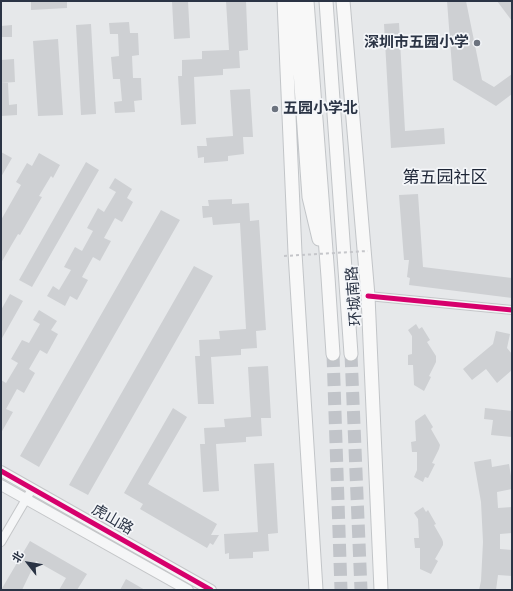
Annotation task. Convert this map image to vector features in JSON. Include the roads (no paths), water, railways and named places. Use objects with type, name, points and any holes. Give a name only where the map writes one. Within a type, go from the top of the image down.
[{"type":"main road","points":[[284,1],[295,253],[316,590]]},
{"type":"main road","points":[[295,1],[309,197],[328,277]]},
{"type":"main road","name":"环城南路","points":[[307,1],[333,354]]},
{"type":"main road","name":"环城南路","points":[[326,1],[351,354]]},
{"type":"main road","points":[[342,225],[343,5]]},
{"type":"main road","name":"环城南路","points":[[343,5],[368,296],[381,590]]},
{"type":"street","points":[[368,296],[512,310]]},
{"type":"street","name":"虎山路","points":[[1,471],[210,590]]},
{"type":"street","name":"虎山路","points":[[1,485],[188,590]]},
{"type":"street","points":[[1,542],[32,488]]},
{"type":"tunnel","points":[[333,354],[341,590]]},
{"type":"tunnel","points":[[351,354],[361,590]]},
{"type":"place","name":"深圳市五园小学","points":[[477,43]]},
{"type":"place","name":"五园小学北","points":[[275,109]]},
{"type":"district","name":"第五园社区","points":[[445,179]]}]
